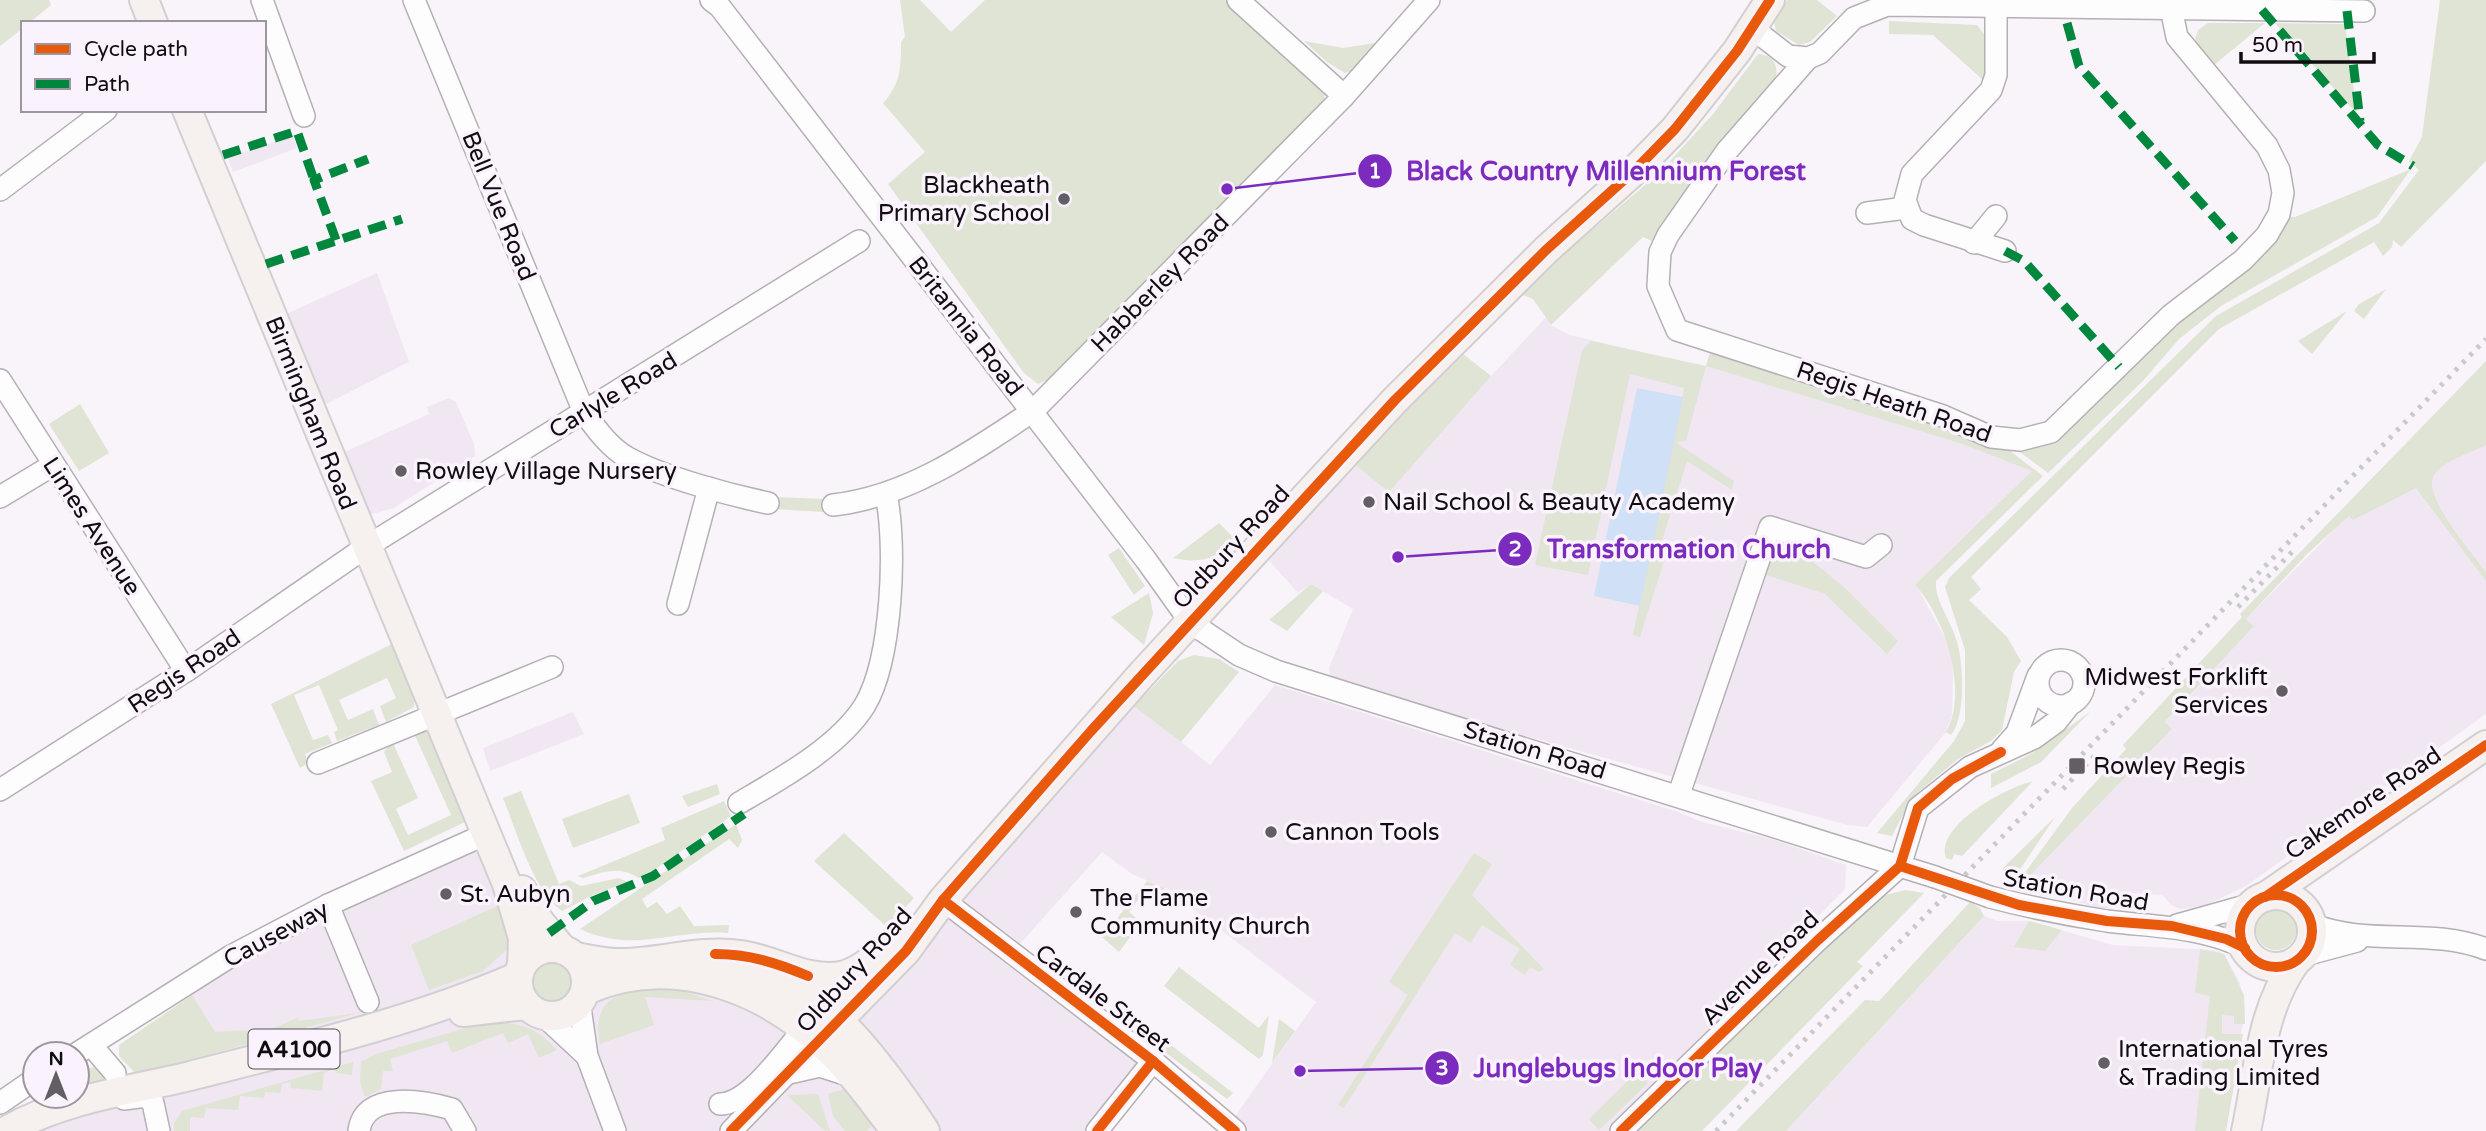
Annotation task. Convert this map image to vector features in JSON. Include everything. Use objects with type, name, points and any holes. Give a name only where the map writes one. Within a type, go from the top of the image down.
[{"type":"main road","points":[[144,0],[152,21]]},
{"type":"main road","name":"Oldbury Road","points":[[791,1022],[836,1012],[867,975],[943,900],[1395,400],[1537,259],[1636,169],[1675,129],[1752,29],[1770,0]]},
{"type":"main road","name":"Birmingham Road","points":[[188,112],[366,547],[438,715],[446,741],[517,913],[523,938],[520,971]]},
{"type":"main road","name":"Birmingham Road","points":[[438,715],[455,734],[476,774],[530,908],[569,953]]},
{"type":"main road","name":"Cakemore Road","points":[[2259,901],[2486,745]]},
{"type":"main road","name":"Birmingham Road","points":[[484,799],[490,828],[486,834]]},
{"type":"main road","name":"Cakemore Road","points":[[2309,919],[2311,881],[2320,857]]},
{"type":"main road","points":[[2246,1131],[2265,1026],[2280,984],[2309,945],[2309,919],[2291,898],[2259,901],[2244,916],[2240,930],[2247,951],[2258,970],[2265,1026]]},
{"type":"main road","points":[[867,975],[808,976],[766,960],[739,954],[699,954],[648,961],[603,963],[569,953],[540,949],[520,971],[518,991],[535,1010],[565,1013],[583,995],[620,978],[677,974],[703,977],[791,1022],[851,1076],[896,1131]]},
{"type":"main road","points":[[2247,951],[2263,965],[2274,967],[2299,959]]},
{"type":"main road","points":[[569,953],[586,971],[583,995]]},
{"type":"main road","points":[[648,961],[728,969],[776,985],[836,1012],[925,1131]]},
{"type":"main road","name":"A4100","points":[[91,1099],[361,1031],[469,998],[520,971]]},
{"type":"main road","name":"Oldbury Road","points":[[863,1049],[860,1034],[867,975]]},
{"type":"main road","name":"A4100","points":[[51,1131],[90,1118],[275,1071],[467,1011],[535,1010]]},
{"type":"main road","name":"A4100","points":[[6,1131],[54,1110]]},
{"type":"street","points":[[262,0],[304,116]]},
{"type":"street","name":"Bell Vue Road","points":[[414,0],[584,412],[597,431],[629,458],[709,488],[768,503]]},
{"type":"street","points":[[1238,0],[1344,96]]},
{"type":"street","name":"Habberley Road","points":[[833,505],[865,502],[886,494],[972,452],[1033,411],[1344,96],[1429,0]]},
{"type":"street","name":"Britannia Road","points":[[723,3],[1191,623]]},
{"type":"street","name":"Regis Heath Road","points":[[2171,8],[2177,37],[2267,146],[2279,170],[2283,193],[2279,214],[2267,235],[2243,260],[2171,315],[2052,432],[2020,440],[1991,437],[1943,416],[1676,330],[1658,286],[1660,252],[1668,235],[1726,152],[1808,58],[1820,54],[1854,18],[1887,5],[1996,9],[2171,8],[2364,11]]},
{"type":"street","points":[[1996,9],[1996,75],[1990,90],[1912,174],[1906,187],[1906,208],[1912,219],[1924,225],[2005,251]]},
{"type":"street","points":[[1752,29],[1788,56],[1808,58]]},
{"type":"street","points":[[0,190],[103,112]]},
{"type":"street","points":[[1867,214],[1906,208]]},
{"type":"street","points":[[1974,243],[1996,216]]},
{"type":"street","name":"Carlyle Road","points":[[366,547],[681,355],[859,241]]},
{"type":"street","name":"Limes Avenue","points":[[0,380],[186,671]]},
{"type":"street","points":[[0,497],[53,465]]},
{"type":"street","points":[[678,604],[709,488]]},
{"type":"street","points":[[739,803],[791,773],[842,731],[864,705],[877,676],[890,603],[891,524],[886,494]]},
{"type":"street","points":[[1679,794],[1770,527],[1866,557],[1881,545]]},
{"type":"street","name":"Regis Road","points":[[0,790],[186,671],[366,547]]},
{"type":"street","name":"Station Road","points":[[1191,623],[1239,655],[1300,680],[1679,794],[1990,897],[2107,921],[2172,926],[2226,939],[2247,951]]},
{"type":"street","points":[[1900,866],[1918,808],[1952,779],[2001,752],[2034,738],[2056,722],[2083,688],[2082,675],[2076,666],[2069,662],[2052,662],[2040,674],[2017,733],[2001,752]]},
{"type":"street","points":[[317,763],[552,667]]},
{"type":"street","points":[[2040,674],[2038,688],[2045,700],[2058,706],[2071,703]]},
{"type":"street","name":"Causeway","points":[[91,1045],[153,1003],[231,956],[328,905],[486,834]]},
{"type":"street","name":"Avenue Road","points":[[1621,1131],[1818,940],[1900,866]]},
{"type":"street","name":"Cardale Street","points":[[943,900],[1153,1061],[1235,1131]]},
{"type":"street","name":"Station Road","points":[[2172,926],[2259,901]]},
{"type":"street","points":[[328,905],[368,1002]]},
{"type":"street","points":[[2309,919],[2336,933],[2370,938],[2432,937],[2486,949]]},
{"type":"street","points":[[2299,959],[2370,938]]},
{"type":"street","points":[[583,995],[587,1056],[615,1131]]},
{"type":"street","points":[[535,1010],[587,1056]]},
{"type":"street","name":"Oldbury Road","points":[[791,1022],[787,1074],[735,1126],[720,1104],[733,1104],[745,1095],[785,1051],[791,1022]]},
{"type":"street","points":[[91,1055],[115,1073]]},
{"type":"street","points":[[1097,1131],[1153,1061]]},
{"type":"street","points":[[787,1074],[820,1066],[851,1076]]},
{"type":"street","points":[[0,1103],[21,1089]]},
{"type":"street","name":"A4100","points":[[91,1108],[146,1096],[153,1103]]},
{"type":"street","points":[[359,1131],[360,1120],[369,1109],[386,1102],[452,1109],[465,1131]]},
{"type":"street","points":[[153,1103],[159,1131]]},
{"type":"shaded area","points":[[293,136],[297,148],[233,172],[227,157]]},
{"type":"shaded area","points":[[377,273],[409,362],[324,405],[286,314]]},
{"type":"shaded area","points":[[1546,317],[1551,325],[1570,335],[1690,364],[1706,366],[1712,342],[2005,447],[2033,471],[1916,585],[1950,647],[1953,672],[1952,715],[1946,732],[1867,827],[1847,825],[1331,682],[1329,668],[1353,609],[1311,584],[1298,593],[1258,548],[1459,351],[1491,376]]},
{"type":"shaded area","points":[[2486,376],[2486,714],[2246,886],[2204,906],[2180,909],[2170,904],[2163,895],[2133,893],[2127,907],[2100,908],[2019,887],[2172,729],[2165,723],[2254,626],[2246,619]]},
{"type":"shaded area","name":"Rowley Village Nursery","points":[[449,398],[456,402],[474,444],[475,456],[394,508],[372,514],[366,509],[342,453],[429,414],[427,407]]},
{"type":"shaded area","points":[[1275,685],[1678,812],[1702,822],[1772,839],[1846,865],[1845,889],[1727,1009],[1728,1027],[1621,1131],[1235,1131],[1228,1126],[1316,1002],[1165,888],[1132,874],[1102,852],[1011,954],[1153,1061],[1096,1131],[0,1131],[0,1117],[21,1108],[91,1110],[91,1086],[136,1075],[191,995],[186,984],[493,831],[551,975],[616,969],[823,1021],[1123,696],[1210,765]]},
{"type":"shaded area","points":[[573,712],[584,734],[490,771],[483,748]]},
{"type":"shaded area","points":[[1984,916],[1998,921],[2029,921],[2113,945],[2214,950],[2224,954],[2240,983],[2245,1010],[2226,1131],[1786,1131]]},
{"type":"green space","points":[[0,0],[49,0],[51,5],[31,21],[21,21],[21,30],[0,46]]},
{"type":"green space","name":"Blackheath Primary School","points":[[900,0],[920,0],[951,32],[985,0],[1225,0],[1317,82],[1325,94],[1323,106],[1051,378],[1038,384],[1024,373],[888,184],[925,152],[883,103],[897,82],[901,42],[905,37]]},
{"type":"green space","points":[[1787,0],[1817,0],[1837,16],[1810,42],[1799,45],[1776,31],[1774,22]]},
{"type":"green space","points":[[2440,0],[2486,0],[2486,161],[2401,247],[2393,240],[2392,247],[2383,256],[2374,242],[2219,329],[1971,577],[1981,589],[1969,600],[2007,637],[2021,661],[2014,672],[2002,730],[1991,741],[1958,759],[1918,792],[1910,801],[1892,836],[1877,833],[1954,741],[1965,721],[1965,650],[1945,587],[1949,578],[2216,316],[2379,223],[2419,170],[2409,161],[2422,137]]},
{"type":"green space","points":[[1889,21],[1977,25],[1987,38],[1987,71],[1983,80],[1933,35],[1889,34]]},
{"type":"green space","points":[[2208,23],[2265,23],[2214,65],[2200,51],[2195,39],[2198,30]]},
{"type":"green space","points":[[2275,23],[2345,24],[2357,114]]},
{"type":"green space","points":[[1304,41],[1343,48],[1381,42],[1354,70],[1345,73],[1327,62]]},
{"type":"green space","points":[[1758,54],[1772,59],[1776,71],[1775,81],[1652,241],[1643,237],[1551,325],[1533,299],[1518,293],[1658,174],[1713,114]]},
{"type":"green space","points":[[2411,169],[2377,217],[2221,306],[2179,339],[2143,381],[2048,473],[2013,447],[2058,439],[2069,431],[2163,335],[2265,255],[2287,217],[2295,217]]},
{"type":"green space","points":[[2386,289],[2364,319],[2354,311],[2359,304]]},
{"type":"green space","points":[[2347,311],[2312,354],[2298,341]]},
{"type":"green space","points":[[1591,341],[1706,366],[1686,441],[1675,442],[1734,481],[1732,490],[1687,461],[1658,553],[1666,555],[1640,637],[1633,635],[1684,388],[1630,374],[1588,575],[1535,565],[1582,350]]},
{"type":"green space","points":[[1459,351],[1491,376],[1389,492],[1353,463]]},
{"type":"green space","points":[[1710,353],[1726,356],[2005,447],[2043,476],[1936,581],[1938,595],[1954,632],[1961,661],[1961,703],[1956,727],[1951,735],[1946,732],[1953,715],[1955,696],[1950,655],[1936,616],[1915,585],[2032,471],[1963,444],[1706,366]]},
{"type":"green space","points":[[2486,361],[2486,445],[2444,465],[2434,475],[2432,484],[2441,510],[2486,572],[2486,581],[2416,488],[2353,520],[2349,516],[2307,554],[2246,619],[2254,626],[2165,722],[2172,729],[2019,887],[2016,885],[2072,808],[2126,749],[2123,745],[2242,617],[2240,614]]},
{"type":"green space","points":[[80,404],[109,453],[79,471],[49,424]]},
{"type":"green space","points":[[776,497],[823,499],[823,512],[774,509]]},
{"type":"green space","points":[[1219,523],[1237,541],[1230,547],[1215,556],[1199,560],[1173,558]]},
{"type":"green space","points":[[1789,542],[1845,588],[1898,641],[1887,654],[1825,594],[1766,575],[1774,551]]},
{"type":"green space","points":[[1119,548],[1145,586],[1134,595],[1108,555]]},
{"type":"green space","points":[[1311,584],[1323,591],[1287,631],[1269,620]]},
{"type":"green space","points":[[1149,593],[1153,613],[1144,645],[1111,617]]},
{"type":"green space","points":[[392,644],[415,697],[414,707],[386,722],[380,706],[396,698],[387,678],[339,700],[348,720],[373,709],[379,725],[337,741],[334,732],[338,730],[319,685],[294,695],[313,740],[328,735],[332,743],[305,754],[308,763],[300,768],[271,704]]},
{"type":"green space","points":[[1194,655],[1219,659],[1239,672],[1181,742],[1134,706],[1178,661]]},
{"type":"green space","points":[[2090,712],[2041,762],[1991,788],[1991,774],[2029,755]]},
{"type":"green space","points":[[424,726],[429,730],[466,813],[465,822],[404,851],[371,781],[392,772],[384,752],[392,741],[418,798],[396,809],[408,835],[451,815],[413,731]]},
{"type":"green space","points":[[2033,781],[1962,856],[1954,854],[1952,860],[1946,858],[1945,846],[1951,833],[1962,821],[2006,791]]},
{"type":"green space","points":[[717,784],[720,794],[688,807],[682,796]]},
{"type":"green space","points":[[521,791],[559,884],[569,880],[581,886],[619,878],[628,882],[595,894],[562,911],[552,902],[534,876],[503,798]]},
{"type":"green space","points":[[629,794],[640,823],[573,848],[562,819]]},
{"type":"green space","points":[[724,801],[731,816],[650,873],[639,878],[618,871],[583,878],[578,876],[665,840],[661,828]]},
{"type":"green space","points":[[2055,817],[2015,877],[2002,874],[2004,867]]},
{"type":"green space","points":[[736,824],[742,840],[738,848],[729,839],[642,899],[647,908],[657,902],[667,914],[680,906],[694,926],[729,925],[728,933],[618,940],[580,929]]},
{"type":"green space","points":[[844,833],[914,898],[887,927],[814,861]]},
{"type":"green space","points":[[1474,853],[1492,864],[1472,895],[1544,969],[1539,972],[1530,967],[1525,975],[1510,965],[1520,949],[1482,925],[1471,943],[1455,933],[1344,1108],[1338,1105],[1408,995],[1389,982]]},
{"type":"green space","points":[[1147,881],[1165,888],[1159,897],[1147,888],[1129,912],[1141,922],[1119,952],[1102,937]]},
{"type":"green space","points":[[1905,890],[1924,893],[1857,962],[1863,966],[1702,1131],[1636,1131],[1878,897]]},
{"type":"green space","points":[[1970,902],[1980,908],[1984,916],[1786,1131],[1736,1131],[1865,1000],[1879,1001]]},
{"type":"green space","points":[[504,903],[513,944],[483,971],[429,990],[411,945]]},
{"type":"green space","points":[[2276,910],[2284,911],[2290,916],[2295,922],[2295,938],[2290,944],[2284,949],[2276,950],[2268,949],[2262,944],[2257,938],[2256,930],[2257,922],[2262,916],[2268,911]]},
{"type":"green space","points":[[2029,921],[2062,930],[2045,951],[2014,947]]},
{"type":"green space","points":[[2200,949],[2224,954],[2244,995],[2245,1024],[2234,1024],[2234,1016],[2222,1015],[2222,1034],[2243,1034],[2226,1131],[2195,1131],[2210,996],[2195,993]]},
{"type":"green space","points":[[552,957],[569,964],[576,981],[569,998],[552,1005],[535,998],[528,981],[535,964]]},
{"type":"green space","points":[[1179,967],[1259,1028],[1269,1015],[1263,1055],[1259,1059],[1164,986]]},
{"type":"green space","points":[[649,987],[677,989],[713,1001],[645,997],[654,1025],[600,1044],[599,1019],[608,1002],[625,993]]},
{"type":"green space","points":[[192,995],[215,1032],[272,1029],[297,1018],[299,1021],[358,1013],[137,1075],[119,1056],[119,1045]]},
{"type":"green space","points":[[1127,1011],[1233,1093],[1227,1099],[1121,1019]]},
{"type":"green space","points":[[1279,1019],[1295,1031],[1272,1063]]},
{"type":"green space","points":[[486,1022],[525,1027],[542,1036],[557,1050],[539,1058],[528,1034],[508,1043],[503,1033],[452,1053],[447,1041],[390,1059],[393,1071],[383,1071],[381,1089],[365,1097],[360,1082],[361,1062],[376,1054]]},
{"type":"green space","points":[[353,1062],[352,1075],[336,1073],[335,1069],[324,1073],[322,1091],[291,1088],[290,1082],[282,1084],[280,1093],[265,1092],[264,1098],[240,1096],[238,1110],[206,1108],[204,1118],[190,1117],[190,1131],[174,1131],[174,1123],[182,1111]]},
{"type":"green space","points":[[94,1067],[104,1075],[108,1084],[91,1087],[91,1068]]},
{"type":"green space","points":[[1637,1072],[1648,1083],[1599,1130],[1589,1119]]},
{"type":"green space","points":[[845,1089],[873,1124],[867,1131],[845,1131],[833,1116],[828,1094]]},
{"type":"green space","points":[[818,1094],[830,1131],[824,1130],[787,1095]]},
{"type":"water","points":[[1637,388],[1683,397],[1640,606],[1594,596]]},
{"type":"railway","points":[[1716,1131],[2486,339]]},
{"type":"railway","points":[[2238,607],[2294,550]]},
{"type":"railway","points":[[2063,789],[2097,753]]},
{"type":"marked path","points":[[2262,10],[2378,145],[2413,166]]},
{"type":"marked path","points":[[2347,11],[2360,121]]},
{"type":"marked path","points":[[2067,23],[2079,66],[2235,241]]},
{"type":"marked path","points":[[223,155],[297,131],[314,180]]},
{"type":"marked path","points":[[336,240],[314,180],[368,159]]},
{"type":"marked path","points":[[266,264],[402,219]]},
{"type":"marked path","points":[[2005,251],[2024,261],[2119,367]]},
{"type":"marked path","points":[[549,933],[593,901],[653,876],[744,814]]},
{"type":"cycle path","points":[[731,1131],[906,951],[943,900],[1091,731],[1395,400],[1546,250],[1636,169],[1675,129],[1737,51],[1770,0]]},
{"type":"cycle path","points":[[2265,897],[2486,745]]},
{"type":"cycle path","points":[[1621,1131],[1818,940],[1900,866],[1918,808],[1952,779],[2001,752]]},
{"type":"cycle path","points":[[1900,866],[2019,905],[2107,921],[2172,926],[2226,939],[2245,948]]},
{"type":"cycle path","points":[[2276,895],[2296,901],[2306,911],[2312,931],[2306,951],[2296,961],[2276,967],[2256,961],[2246,951],[2240,931],[2246,911],[2256,901],[2276,895]]},
{"type":"cycle path","points":[[943,900],[1153,1061],[1235,1131]]},
{"type":"cycle path","points":[[715,954],[763,960],[808,976]]},
{"type":"cycle path","points":[[1097,1131],[1153,1061]]},
{"type":"place","name":"Black Country Millennium Forest","points":[[1227,189]]},
{"type":"place","name":"Blackheath Primary School","points":[[1064,199]]},
{"type":"place","name":"Rowley Village Nursery","points":[[401,471]]},
{"type":"place","name":"Nail School & Beauty Academy","points":[[1369,502]]},
{"type":"place","name":"Transformation Church","points":[[1398,557]]},
{"type":"place","name":"Midwest Forklift Services","points":[[2282,691]]},
{"type":"place","name":"Rowley Regis","points":[[2077,766]]},
{"type":"place","name":"Cannon Tools","points":[[1271,832]]},
{"type":"place","name":"St. Aubyn","points":[[446,894]]},
{"type":"place","name":"The Flame Community Church","points":[[1076,912]]},
{"type":"place","name":"International Tyres & Trading Limited","points":[[2104,1063]]},
{"type":"place","name":"Junglebugs Indoor Play","points":[[1300,1071]]}]
